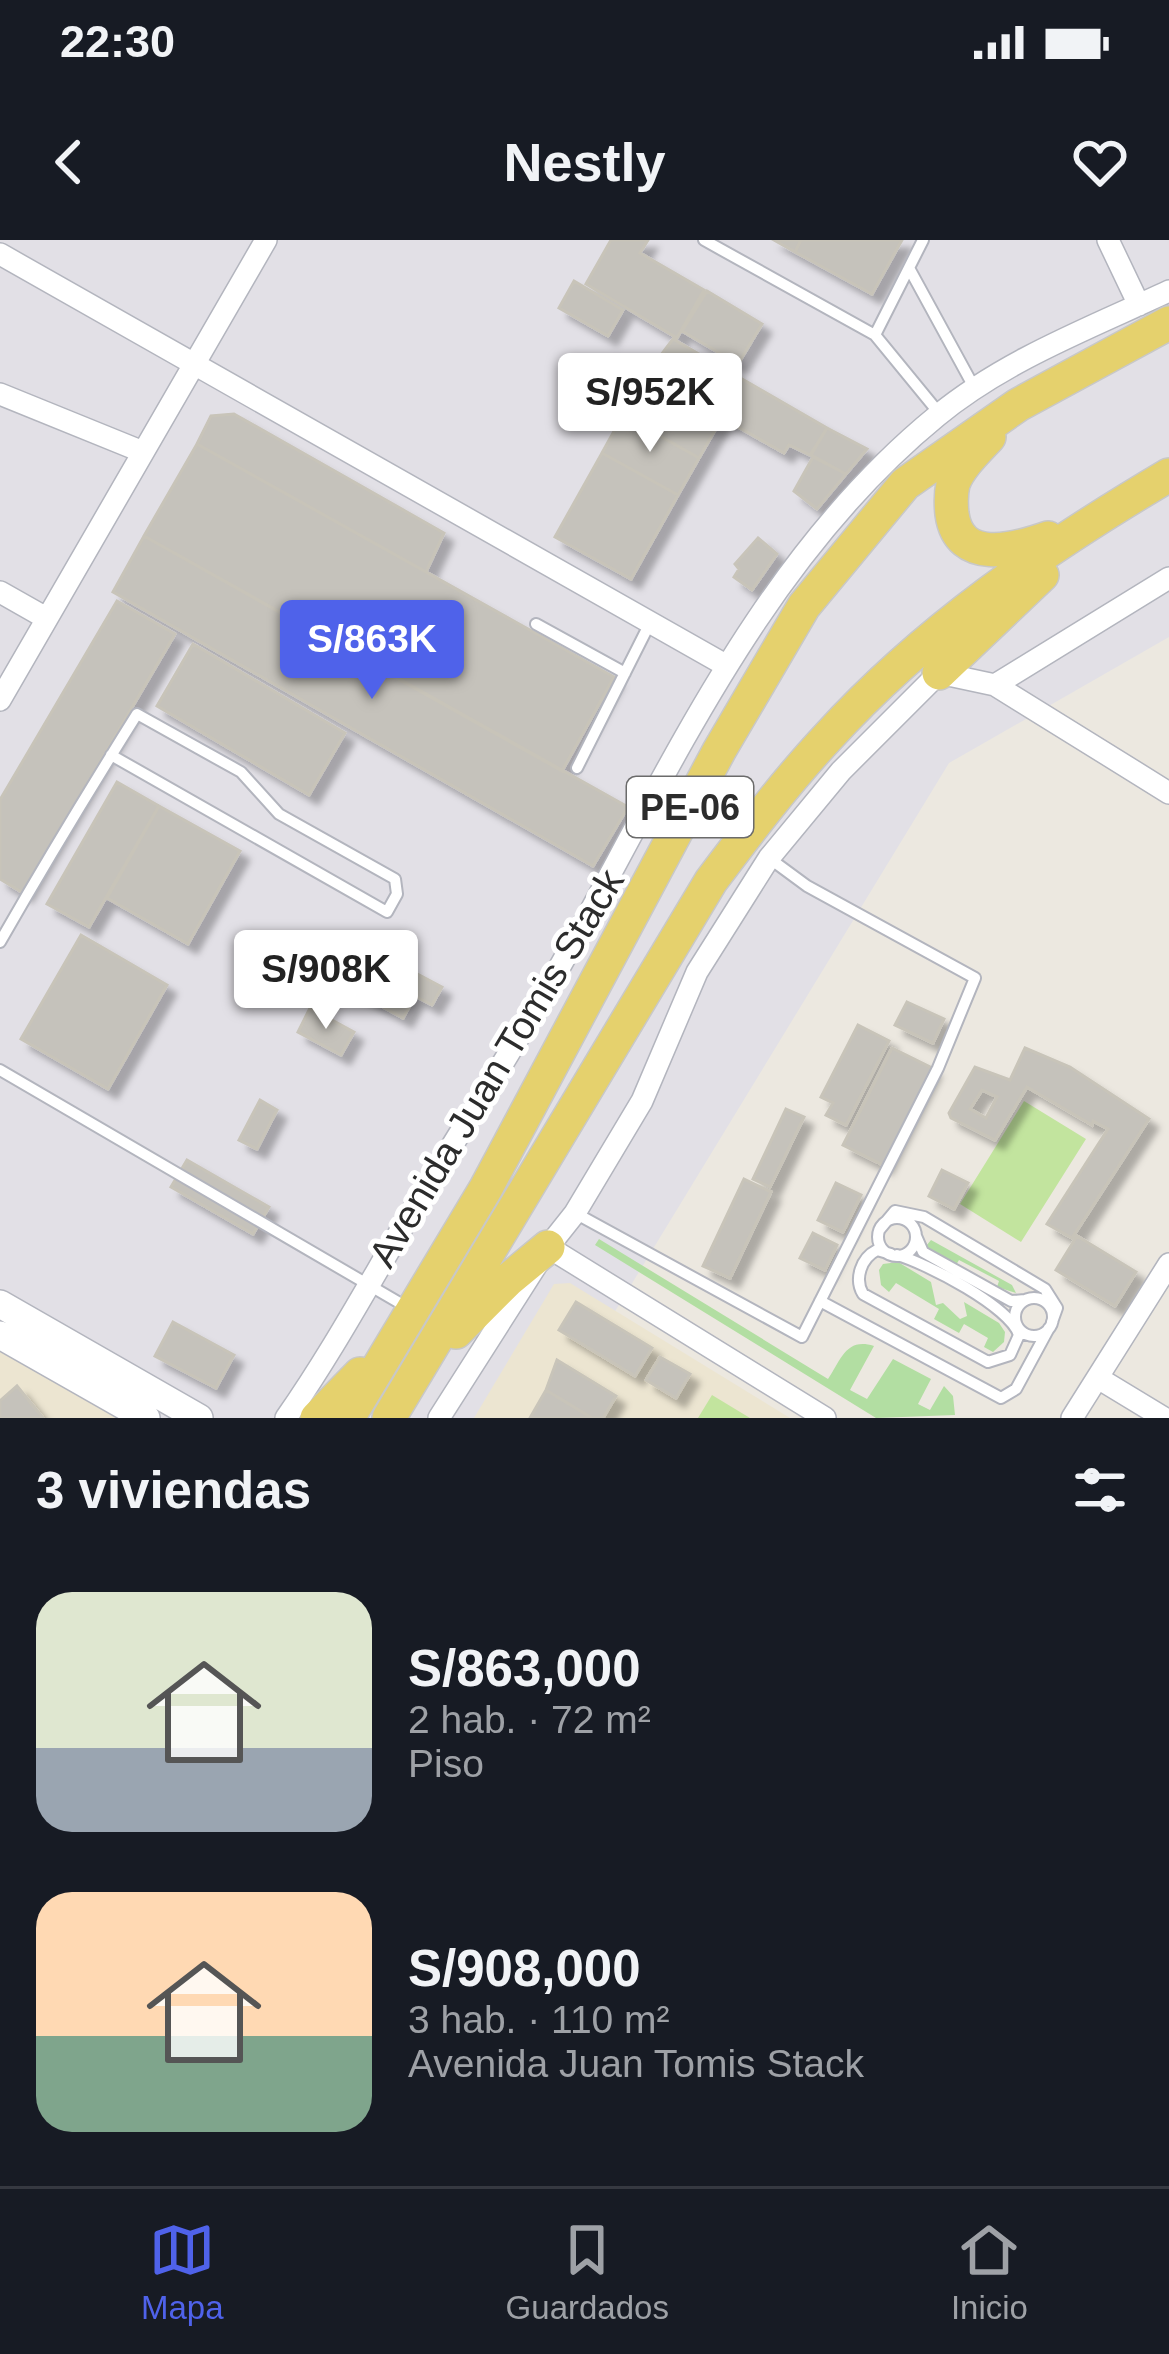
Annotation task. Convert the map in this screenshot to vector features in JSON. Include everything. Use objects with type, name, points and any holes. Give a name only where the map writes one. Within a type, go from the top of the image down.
[{"type":"main road","name":"Avenida Juan Tomis Stack","points":[[348,1418],[555,1064],[719,751],[803,606],[905,484],[1018,405],[1169,323]]},
{"type":"main road","points":[[1018,405],[970,457],[954,483],[953,523],[963,540],[982,550],[1024,547],[1143,491]]},
{"type":"main road","points":[[940,674],[1143,491]]},
{"type":"main road","name":"PE-06","points":[[395,1408],[700,899],[770,804],[828,736],[959,614],[1021,568],[1143,491]]},
{"type":"main road","points":[[395,1408],[471,1316],[548,1247]]},
{"type":"main road","points":[[316,1418],[385,1354]]},
{"type":"street","points":[[0,700],[266,240]]},
{"type":"street","points":[[1108,240],[1139,305]]},
{"type":"street","points":[[0,254],[728,666]]},
{"type":"street","name":"Avenida Juan Tomis Stack","points":[[286,1418],[564,960],[751,627],[830,519],[940,413],[1010,366],[1169,292]]},
{"type":"street","points":[[0,394],[143,452]]},
{"type":"street","points":[[995,685],[1169,578]]},
{"type":"street","points":[[0,592],[46,618]]},
{"type":"street","points":[[440,1418],[548,1247],[575,1213],[642,1101],[697,972],[769,858],[841,771],[940,674],[995,685],[1165,786]]},
{"type":"street","points":[[548,1247],[825,1418]]},
{"type":"street","points":[[1072,1418],[1169,1264]]},
{"type":"street","points":[[0,1304],[199,1418]]},
{"type":"street","points":[[0,1335],[146,1418]]},
{"type":"street","points":[[1099,1378],[1165,1418]]},
{"type":"lane","points":[[704,240],[875,335],[940,413]]},
{"type":"lane","points":[[875,335],[923,240]]},
{"type":"lane","points":[[909,268],[976,389]]},
{"type":"lane","points":[[577,768],[650,623]]},
{"type":"lane","points":[[536,624],[625,673]]},
{"type":"lane","points":[[0,942],[111,755],[136,714],[241,772],[279,814],[395,879],[397,893],[387,911],[111,755]]},
{"type":"lane","points":[[575,1213],[802,1337],[938,1067],[975,977],[807,886],[769,858]]},
{"type":"lane","points":[[0,1070],[413,1310]]},
{"type":"lane","points":[[820,1301],[1000,1398],[1016,1389],[1050,1325],[1057,1308],[1046,1289],[875,1192]]},
{"type":"lane","points":[[894,1255],[881,1247],[880,1229],[895,1211],[924,1217]]},
{"type":"lane","points":[[880,1229],[888,1220],[901,1218],[911,1225],[923,1252],[1011,1301],[1043,1300],[1051,1310],[1050,1325]]},
{"type":"lane","points":[[894,1255],[913,1248],[916,1236]]},
{"type":"lane","points":[[1025,1300],[1015,1315],[1018,1327],[1016,1346],[1010,1355],[988,1362],[862,1294],[858,1277],[871,1252],[894,1255],[914,1261],[995,1307],[1018,1327],[1033,1336],[1050,1325]]},
{"type":"shaded area","points":[[0,240],[1169,240],[1169,637],[949,763],[550,1418],[0,1418]]},
{"type":"shaded area","points":[[570,1283],[790,1418],[474,1418],[554,1284]]},
{"type":"shaded area","points":[[0,1349],[119,1418],[0,1418]]},
{"type":"green space","points":[[1024,1101],[1086,1139],[1021,1242],[960,1204]]},
{"type":"green space","points":[[599,1239],[828,1379],[851,1347],[874,1346],[850,1390],[867,1399],[893,1359],[931,1379],[918,1404],[930,1410],[944,1386],[953,1396],[955,1415],[876,1418],[595,1245]]},
{"type":"green space","points":[[931,1240],[1012,1285],[1016,1293],[997,1287],[999,1281],[959,1260],[956,1265],[928,1249]]},
{"type":"green space","points":[[898,1262],[931,1282],[936,1305],[943,1303],[960,1319],[967,1316],[964,1302],[999,1323],[1004,1342],[993,1352],[984,1347],[988,1338],[964,1324],[959,1333],[934,1319],[939,1309],[896,1283],[889,1292],[881,1285],[879,1270],[883,1264]]},
{"type":"green space","points":[[712,1395],[750,1418],[698,1418]]},
{"type":"building","points":[[611,240],[648,240],[640,253],[704,290],[677,338],[586,284]]},
{"type":"building","points":[[774,240],[801,240],[795,252]]},
{"type":"building","points":[[801,240],[902,240],[872,294],[795,252]]},
{"type":"building","points":[[574,281],[623,310],[608,336],[559,308]]},
{"type":"building","points":[[707,291],[762,324],[738,364],[682,331]]},
{"type":"building","points":[[673,339],[827,428],[810,455],[789,445],[784,453],[646,375]]},
{"type":"building","points":[[646,375],[722,418],[699,458],[623,415]]},
{"type":"building","points":[[234,414],[444,533],[426,572],[197,444],[211,416]]},
{"type":"building","points":[[623,415],[699,458],[678,495],[602,453]]},
{"type":"building","points":[[827,428],[867,449],[846,474],[811,455]]},
{"type":"building","points":[[197,444],[614,677],[562,771],[144,536]]},
{"type":"building","points":[[602,453],[678,495],[631,579],[555,537]]},
{"type":"building","points":[[813,457],[846,474],[817,509],[794,491]]},
{"type":"building","points":[[144,536],[628,807],[593,866],[113,592]]},
{"type":"building","points":[[758,538],[777,554],[752,590],[734,577],[739,569],[735,564]]},
{"type":"building","points":[[117,601],[175,634],[23,893],[0,879],[0,800]]},
{"type":"building","points":[[193,644],[345,733],[309,795],[157,706]]},
{"type":"building","points":[[117,782],[159,806],[89,927],[47,904]]},
{"type":"building","points":[[159,806],[240,851],[188,944],[107,898]]},
{"type":"building","points":[[81,935],[167,985],[108,1089],[21,1039]]},
{"type":"building","points":[[374,951],[442,987],[432,1005],[364,969]]},
{"type":"building","points":[[361,969],[414,998],[403,1018],[350,989]]},
{"type":"building","points":[[907,1002],[944,1019],[933,1043],[895,1025]]},
{"type":"building","points":[[310,1008],[354,1032],[341,1055],[298,1032]]},
{"type":"building","points":[[858,1025],[889,1041],[846,1125],[826,1115],[833,1103],[821,1097]]},
{"type":"building","points":[[892,1048],[932,1068],[883,1165],[843,1145]]},
{"type":"building","points":[[1025,1048],[1070,1067],[1149,1119],[1072,1238],[1047,1224],[1108,1129],[1093,1121],[1092,1125],[1027,1087],[995,1140],[951,1118],[949,1113],[975,1067],[1010,1080]],"holes":[[[982,1090],[997,1097],[986,1118],[970,1109]]]},
{"type":"building","points":[[260,1100],[277,1110],[257,1149],[239,1140]]},
{"type":"building","points":[[786,1109],[804,1117],[770,1187],[753,1179]]},
{"type":"building","points":[[187,1160],[269,1207],[253,1234],[171,1187]]},
{"type":"building","points":[[942,1170],[968,1183],[954,1209],[929,1196]]},
{"type":"building","points":[[744,1179],[771,1192],[730,1278],[703,1266]]},
{"type":"building","points":[[836,1183],[861,1195],[843,1232],[818,1220]]},
{"type":"building","points":[[813,1233],[837,1245],[825,1270],[800,1258]]},
{"type":"building","points":[[1077,1236],[1136,1272],[1115,1306],[1056,1270]]},
{"type":"building","points":[[576,1302],[652,1348],[635,1376],[559,1330]]},
{"type":"building","points":[[173,1322],[234,1355],[216,1388],[155,1356]]},
{"type":"building","points":[[660,1357],[690,1374],[676,1398],[646,1380]]},
{"type":"building","points":[[557,1360],[616,1396],[603,1418],[592,1418],[546,1390]]},
{"type":"building","points":[[17,1386],[43,1418],[0,1418],[0,1401]]},
{"type":"building","points":[[546,1390],[592,1418],[530,1418]]}]
